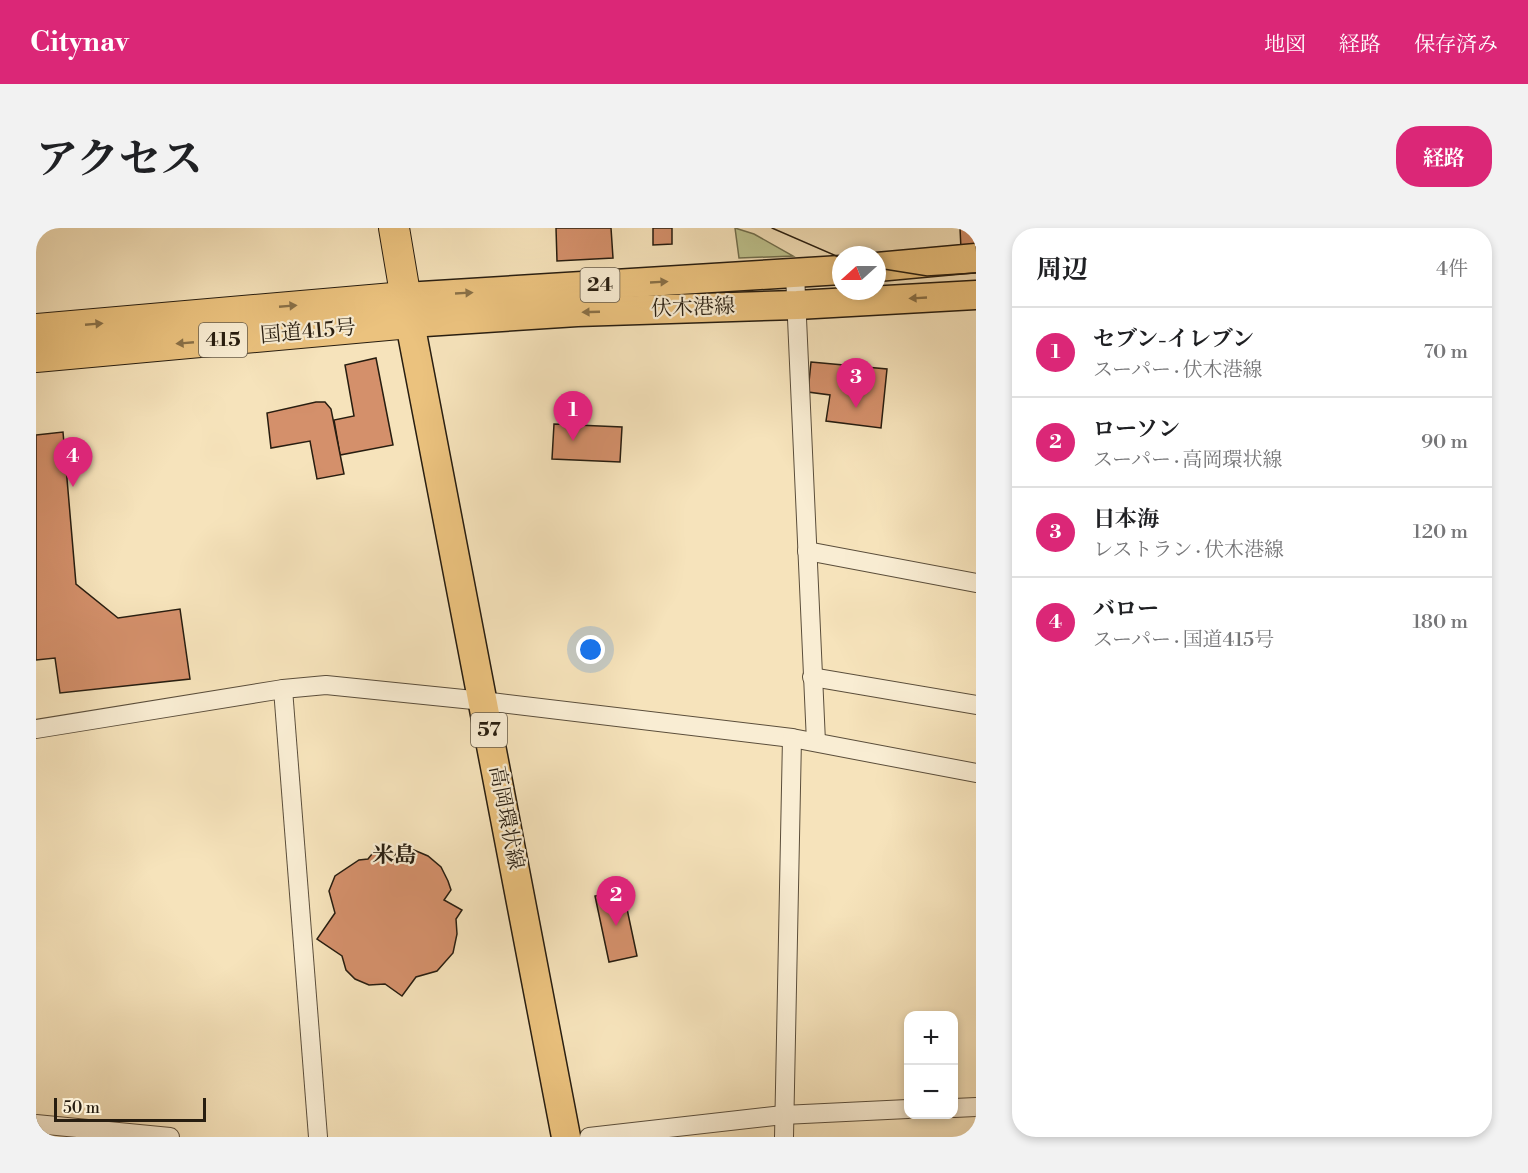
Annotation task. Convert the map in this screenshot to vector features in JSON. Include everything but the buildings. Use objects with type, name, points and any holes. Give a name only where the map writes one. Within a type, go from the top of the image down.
[{"type":"highway","points":[[394,228],[408,310]]},
{"type":"highway","name":"国道415号","points":[[36,329],[408,310]]},
{"type":"highway","name":"国道415号","points":[[36,357],[408,310]]},
{"type":"main road","points":[[886,266],[976,258]]},
{"type":"main road","name":"伏木港線","points":[[408,310],[832,271]]},
{"type":"main road","name":"伏木港線","points":[[408,310],[577,312],[797,305],[976,294]]},
{"type":"main road","name":"高岡環状線","points":[[408,310],[566,1137]]},
{"type":"street","points":[[795,274],[816,742]]},
{"type":"street","points":[[807,551],[976,583]]},
{"type":"street","points":[[812,677],[976,705]]},
{"type":"street","points":[[36,729],[284,689],[326,685],[483,701],[792,738],[976,773]]},
{"type":"street","points":[[284,689],[318,1137]]},
{"type":"street","points":[[784,1137],[792,738]]},
{"type":"street","points":[[958,1108],[976,1107]]},
{"type":"street","points":[[589,1137],[783,1115],[904,1110]]},
{"type":"street","points":[[36,1124],[170,1137]]},
{"type":"green space","points":[[735,228],[754,234],[793,256],[739,258]]},
{"type":"tram line","points":[[772,228],[832,254]]},
{"type":"tram line","points":[[886,269],[927,276],[976,273]]},
{"type":"place","name":"日本海","points":[[856,408]]},
{"type":"place","name":"セブン-イレブン","points":[[573,441]]},
{"type":"place","name":"バロー","points":[[73,487]]},
{"type":"place","name":"ローソン","points":[[616,926]]},
{"type":"district","name":"米島","points":[[394,855]]}]
